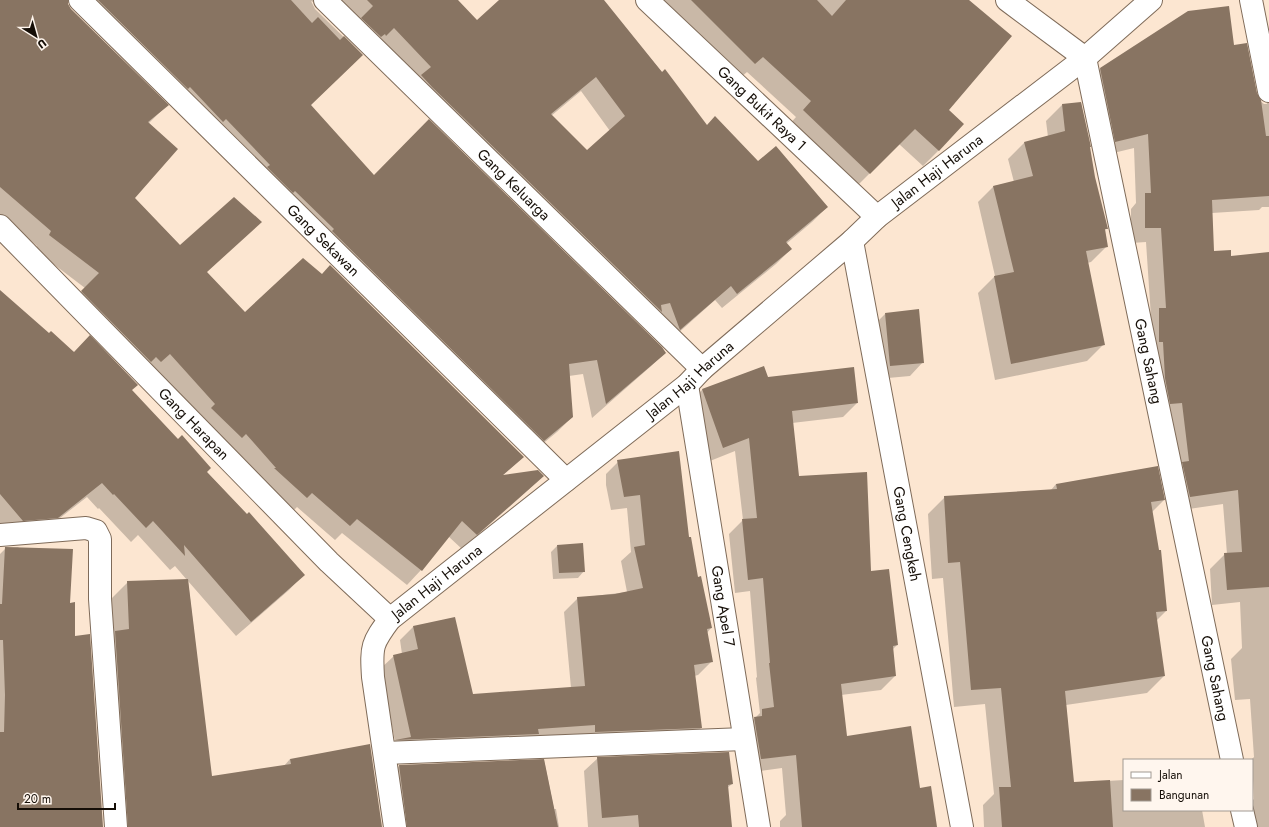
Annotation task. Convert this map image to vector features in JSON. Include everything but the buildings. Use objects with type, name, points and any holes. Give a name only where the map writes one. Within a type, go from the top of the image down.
[{"type":"street","name":"Gang Sekawan","points":[[80,0],[566,480]]},
{"type":"street","name":"Gang Keluarga","points":[[325,0],[702,369]]},
{"type":"street","name":"Gang Bukit Raya 1","points":[[647,0],[876,217]]},
{"type":"street","points":[[1007,0],[1085,58]]},
{"type":"street","points":[[1251,0],[1269,92]]},
{"type":"street","name":"Jalan Haji Haruna","points":[[395,827],[373,677],[372,654],[376,638],[390,619],[687,385],[702,369],[852,241],[876,217],[1085,58],[1147,1]]},
{"type":"street","name":"Gang Sahang","points":[[1085,58],[1232,759]]},
{"type":"street","name":"Gang Harapan","points":[[0,226],[329,562],[390,619]]},
{"type":"street","name":"Gang Cengkeh","points":[[852,241],[962,827]]},
{"type":"street","name":"Gang Apel 7","points":[[687,385],[759,827]]},
{"type":"street","points":[[0,535],[86,528],[96,531],[100,539],[100,599],[116,827]]},
{"type":"street","points":[[385,753],[744,739]]},
{"type":"street","points":[[1242,811],[1246,827]]}]
